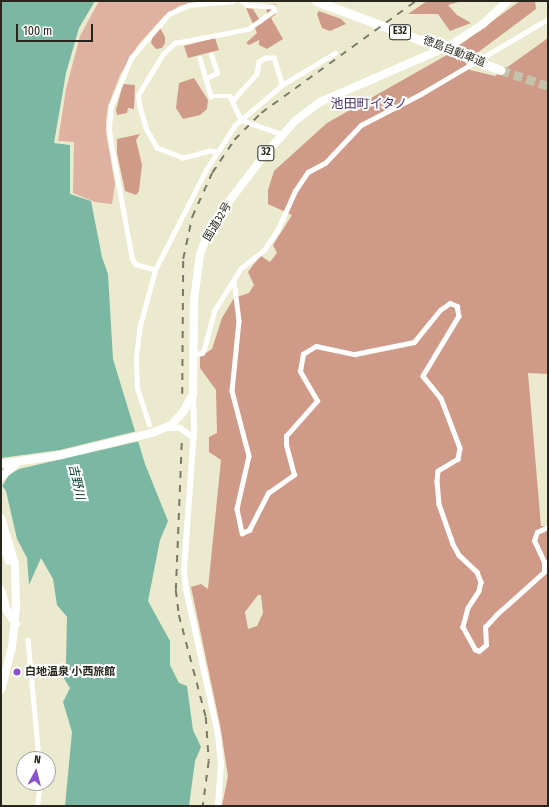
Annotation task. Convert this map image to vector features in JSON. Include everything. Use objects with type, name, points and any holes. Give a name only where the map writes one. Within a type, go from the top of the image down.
[{"type":"highway","name":"徳島自動車道","points":[[316,1],[501,70]]},
{"type":"highway","name":"国道32号","points":[[193,394],[195,280],[200,254],[209,231],[282,134],[320,102],[462,39],[508,1]]},
{"type":"highway","points":[[1,464],[83,450],[167,428],[178,418],[193,394]]},
{"type":"highway","points":[[1,477],[18,462]]},
{"type":"highway","points":[[1,518],[15,564],[16,624],[1,690]]},
{"type":"highway","points":[[1,538],[15,583]]},
{"type":"highway","points":[[1,590],[7,611],[16,624]]},
{"type":"street","points":[[155,270],[136,265],[132,259],[110,140],[111,106],[131,58],[169,14],[189,5],[233,1]]},
{"type":"street","points":[[217,152],[210,151],[183,158],[157,148],[146,129],[139,105],[138,95],[142,85],[170,46],[180,41],[248,28],[274,11],[273,7],[247,5],[241,1]]},
{"type":"street","points":[[194,354],[202,352],[204,349],[214,311],[241,268],[264,250],[278,229],[295,191],[308,172],[325,163],[361,125],[421,94],[548,19]]},
{"type":"street","points":[[148,425],[138,389],[136,357],[140,325],[155,270],[217,152],[243,120],[282,85],[335,53]]},
{"type":"street","points":[[207,78],[217,73],[211,55]]},
{"type":"street","points":[[200,58],[211,96],[230,96],[243,120],[254,126],[282,134]]},
{"type":"street","points":[[233,101],[257,74],[259,62],[266,58],[274,58],[282,85]]},
{"type":"street","points":[[234,280],[239,321],[232,391],[249,456],[237,509],[242,533],[249,530],[268,493],[294,475],[286,445],[286,436],[317,401],[300,371],[303,354],[316,346],[355,354],[414,342],[440,310],[450,303],[457,306],[459,316],[423,376],[441,398],[460,448],[458,459],[438,471],[437,481],[439,504],[453,544],[459,555],[477,572],[481,582],[480,591],[468,608],[463,627],[475,649],[478,651],[486,645],[485,627],[496,615],[544,572],[544,562],[534,541],[537,532],[548,528]]},
{"type":"street","points":[[193,394],[184,570],[186,589],[218,735],[221,763],[218,806]]},
{"type":"street","points":[[167,428],[178,428],[192,437]]},
{"type":"street","points":[[28,640],[38,751]]},
{"type":"street","points":[[37,806],[39,791]]},
{"type":"shaded area","points":[[99,1],[199,1],[179,6],[164,16],[138,45],[120,75],[108,106],[106,120],[106,133],[115,184],[112,204],[95,202],[73,193],[74,142],[58,141],[66,89],[80,36]]},
{"type":"shaded area","points":[[427,1],[462,1],[448,5],[457,15],[471,23],[450,31],[438,14],[408,14]]},
{"type":"shaded area","points":[[520,1],[535,1],[536,9],[465,62],[470,70],[495,76],[548,38],[548,374],[528,373],[541,526],[548,526],[548,806],[222,806],[228,776],[220,725],[191,587],[201,584],[208,589],[221,460],[209,452],[209,437],[217,433],[216,390],[200,368],[200,357],[212,349],[222,318],[234,298],[249,293],[254,285],[248,272],[253,265],[261,256],[270,262],[277,253],[273,245],[292,215],[268,204],[268,190],[274,171],[327,123],[445,56]],"holes":[[[258,595],[261,595],[263,613],[257,626],[248,629],[245,612]]]},
{"type":"shaded area","points":[[266,4],[276,4],[276,14],[271,18],[283,39],[267,49],[259,45],[259,40],[249,45],[246,43],[257,33],[246,8],[253,9],[262,24],[267,14]]},
{"type":"shaded area","points":[[319,11],[341,19],[346,24],[330,31],[322,28],[317,14]]},
{"type":"shaded area","points":[[160,28],[165,37],[165,43],[162,48],[156,49],[151,43],[153,36]]},
{"type":"shaded area","points":[[215,38],[219,50],[188,58],[184,46]]},
{"type":"shaded area","points":[[194,78],[208,100],[207,109],[200,115],[183,119],[176,108],[179,83]]},
{"type":"shaded area","points":[[123,84],[135,85],[134,109],[128,108],[127,113],[117,115],[116,110]]},
{"type":"shaded area","points":[[140,134],[136,140],[142,165],[139,191],[136,195],[125,191],[117,153],[117,139]]},
{"type":"water","name":"吉野川","points":[[1,1],[95,1],[79,28],[66,73],[54,143],[70,145],[70,194],[91,201],[102,257],[108,274],[113,359],[145,464],[168,521],[160,540],[148,601],[170,641],[170,665],[179,683],[187,686],[193,730],[201,747],[195,761],[189,806],[65,806],[72,732],[63,702],[70,688],[63,677],[66,661],[67,617],[57,605],[53,579],[41,558],[29,585],[27,558],[17,539],[6,491],[1,484]]},
{"type":"pier","points":[[137,431],[140,441],[19,469],[9,475],[1,488],[1,471],[4,469],[1,469],[1,458],[60,450]]},
{"type":"tunnel","points":[[501,70],[548,86]]},
{"type":"railway","points":[[182,394],[183,259],[192,217],[212,173],[234,140],[261,113],[416,1]]},
{"type":"railway","points":[[182,443],[176,590],[179,615],[206,717],[209,761],[203,806]]},
{"type":"place","name":"白地温泉 小西旅館","points":[[17,672]]},
{"type":"district","name":"池田町イタノ","points":[[369,104]]}]
